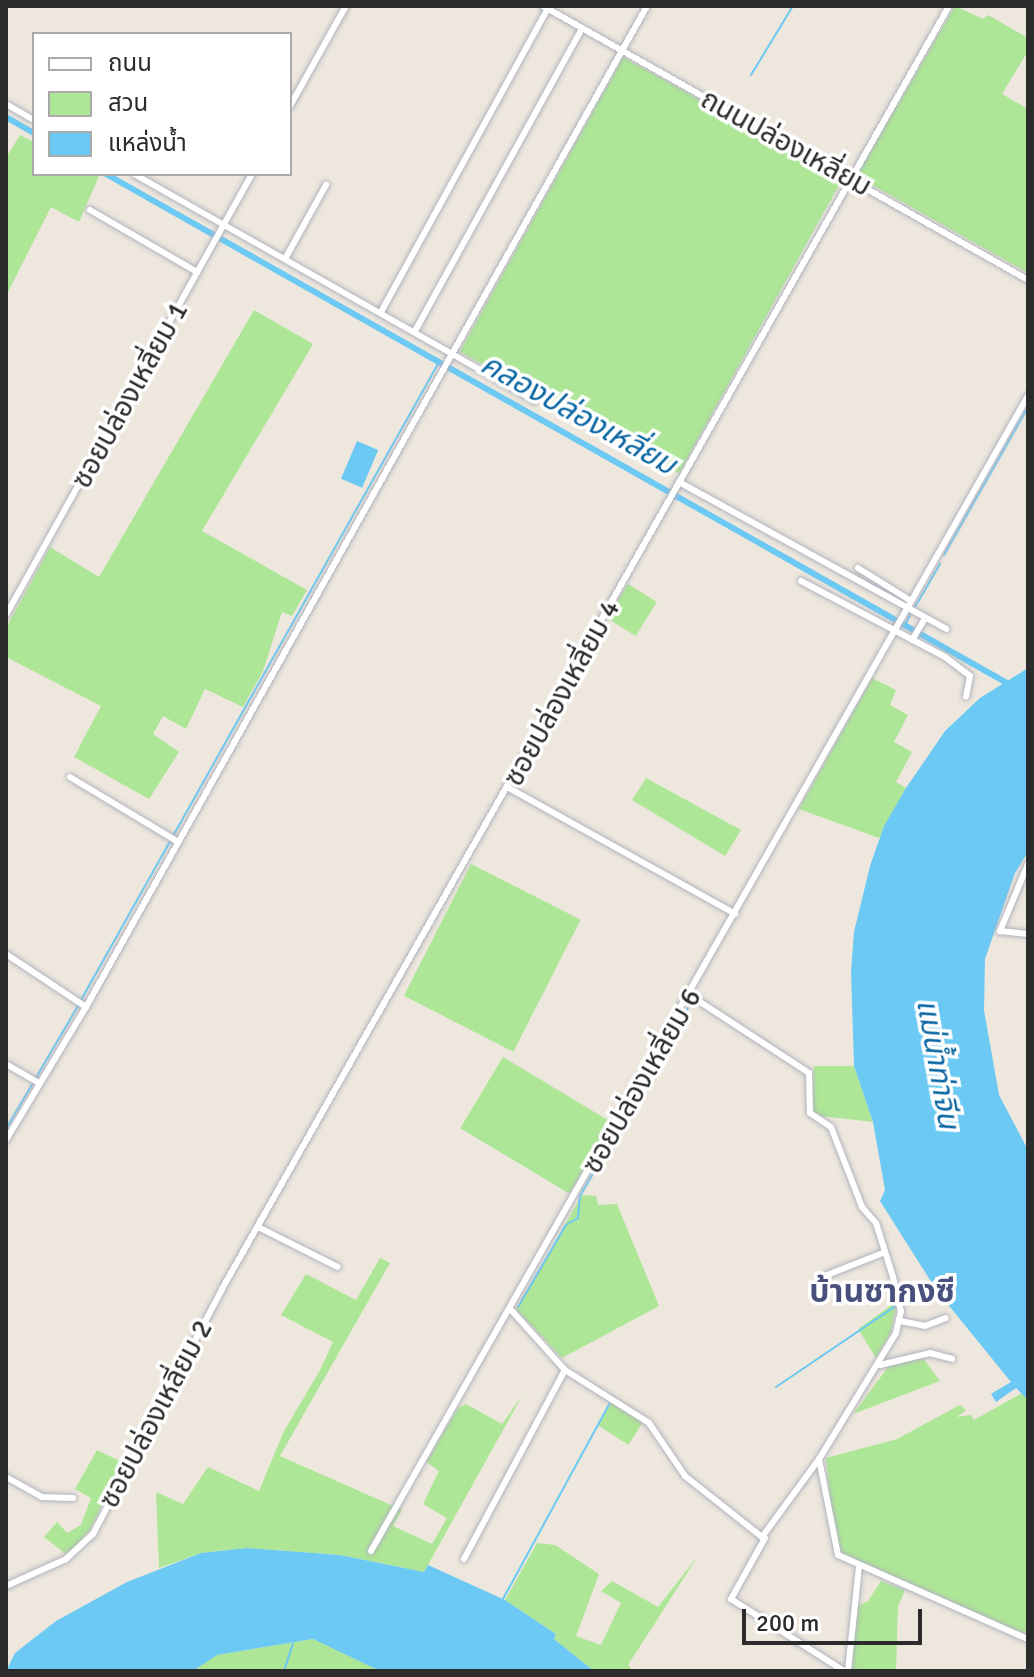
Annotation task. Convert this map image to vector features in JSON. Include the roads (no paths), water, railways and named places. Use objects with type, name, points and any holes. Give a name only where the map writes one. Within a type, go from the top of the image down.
[{"type":"street","points":[[292,102],[346,6]]},
{"type":"street","points":[[6,1140],[86,1007],[174,839],[454,352],[647,6]]},
{"type":"street","name":"ซอยปล่องเหลี่ยม 4","points":[[271,1205],[949,6]]},
{"type":"street","points":[[381,312],[545,7]]},
{"type":"street","name":"ถนนปล่องเหลี่ยม","points":[[545,7],[1028,280]]},
{"type":"street","points":[[415,331],[582,28]]},
{"type":"street","points":[[6,104],[32,119]]},
{"type":"street","points":[[138,176],[454,352],[535,401]]},
{"type":"street","name":"ซอยปล่องเหลี่ยม 1","points":[[6,615],[251,176]]},
{"type":"street","points":[[285,259],[326,185]]},
{"type":"street","points":[[90,210],[197,272]]},
{"type":"street","name":"ซอยปล่องเหลี่ยม 6","points":[[371,1551],[512,1311],[1028,396]]},
{"type":"street","points":[[679,482],[907,608]]},
{"type":"street","points":[[858,568],[923,621],[946,629]]},
{"type":"street","points":[[801,581],[914,638],[969,675],[966,697]]},
{"type":"street","points":[[914,638],[923,621]]},
{"type":"street","points":[[70,777],[174,839]]},
{"type":"street","points":[[509,788],[735,914]]},
{"type":"street","points":[[1028,864],[1000,931],[1028,934]]},
{"type":"street","points":[[6,954],[86,1007]]},
{"type":"street","points":[[691,996],[805,1068],[811,1079],[810,1113],[831,1127],[885,1252],[900,1303],[900,1321],[880,1365],[765,1538],[731,1599],[846,1671],[859,1567]]},
{"type":"street","points":[[6,1064],[39,1083]]},
{"type":"street","name":"ซอยปล่องเหลี่ยม 2","points":[[6,1586],[66,1559],[89,1539],[271,1205]]},
{"type":"street","points":[[258,1227],[338,1267]]},
{"type":"street","points":[[827,1275],[885,1252]]},
{"type":"street","points":[[512,1311],[565,1370],[649,1423],[685,1476],[765,1538]]},
{"type":"street","points":[[900,1321],[925,1326],[946,1318]]},
{"type":"street","points":[[880,1365],[930,1353],[952,1359]]},
{"type":"street","points":[[464,1559],[565,1370]]},
{"type":"street","points":[[819,1459],[824,1464],[834,1547],[859,1567],[1028,1639]]},
{"type":"street","points":[[6,1477],[42,1497],[73,1498]]},
{"type":"water","points":[[357,441],[378,450],[362,488],[341,479]]},
{"type":"water","name":"แม่น้ำท่าจีน","points":[[1028,668],[1028,852],[1015,873],[985,959],[984,1010],[999,1095],[1028,1150],[1028,1400],[1016,1388],[996,1402],[991,1394],[1011,1382],[937,1291],[880,1201],[885,1190],[873,1122],[854,1066],[851,972],[854,932],[870,866],[884,826],[906,788],[945,731],[980,698]]},
{"type":"water","points":[[247,1548],[340,1555],[424,1572],[428,1565],[505,1600],[556,1634],[554,1639],[594,1671],[380,1671],[313,1639],[217,1655],[193,1671],[6,1671],[15,1653],[56,1621],[127,1582],[201,1553]]},
{"type":"waterway","points":[[751,75],[793,6]]},
{"type":"waterway","name":"คลองปล่องเหลี่ยม","points":[[6,117],[32,132]]},
{"type":"waterway","name":"คลองปล่องเหลี่ยม","points":[[110,176],[1009,684]]},
{"type":"waterway","points":[[81,1000],[439,362]]},
{"type":"waterway","points":[[944,555],[1028,407]]},
{"type":"waterway","points":[[915,607],[940,564]]},
{"type":"waterway","points":[[905,625],[910,615]]},
{"type":"waterway","points":[[518,1307],[566,1225],[578,1218],[580,1196],[692,1001]]},
{"type":"waterway","points":[[6,1129],[78,1006]]},
{"type":"waterway","points":[[903,1301],[932,1284]]},
{"type":"waterway","points":[[776,1387],[897,1305]]},
{"type":"waterway","points":[[503,1599],[610,1403]]},
{"type":"waterway","points":[[284,1671],[293,1643]]},
{"type":"district","name":"บ้านซากงซี","points":[[882,1292]]}]
